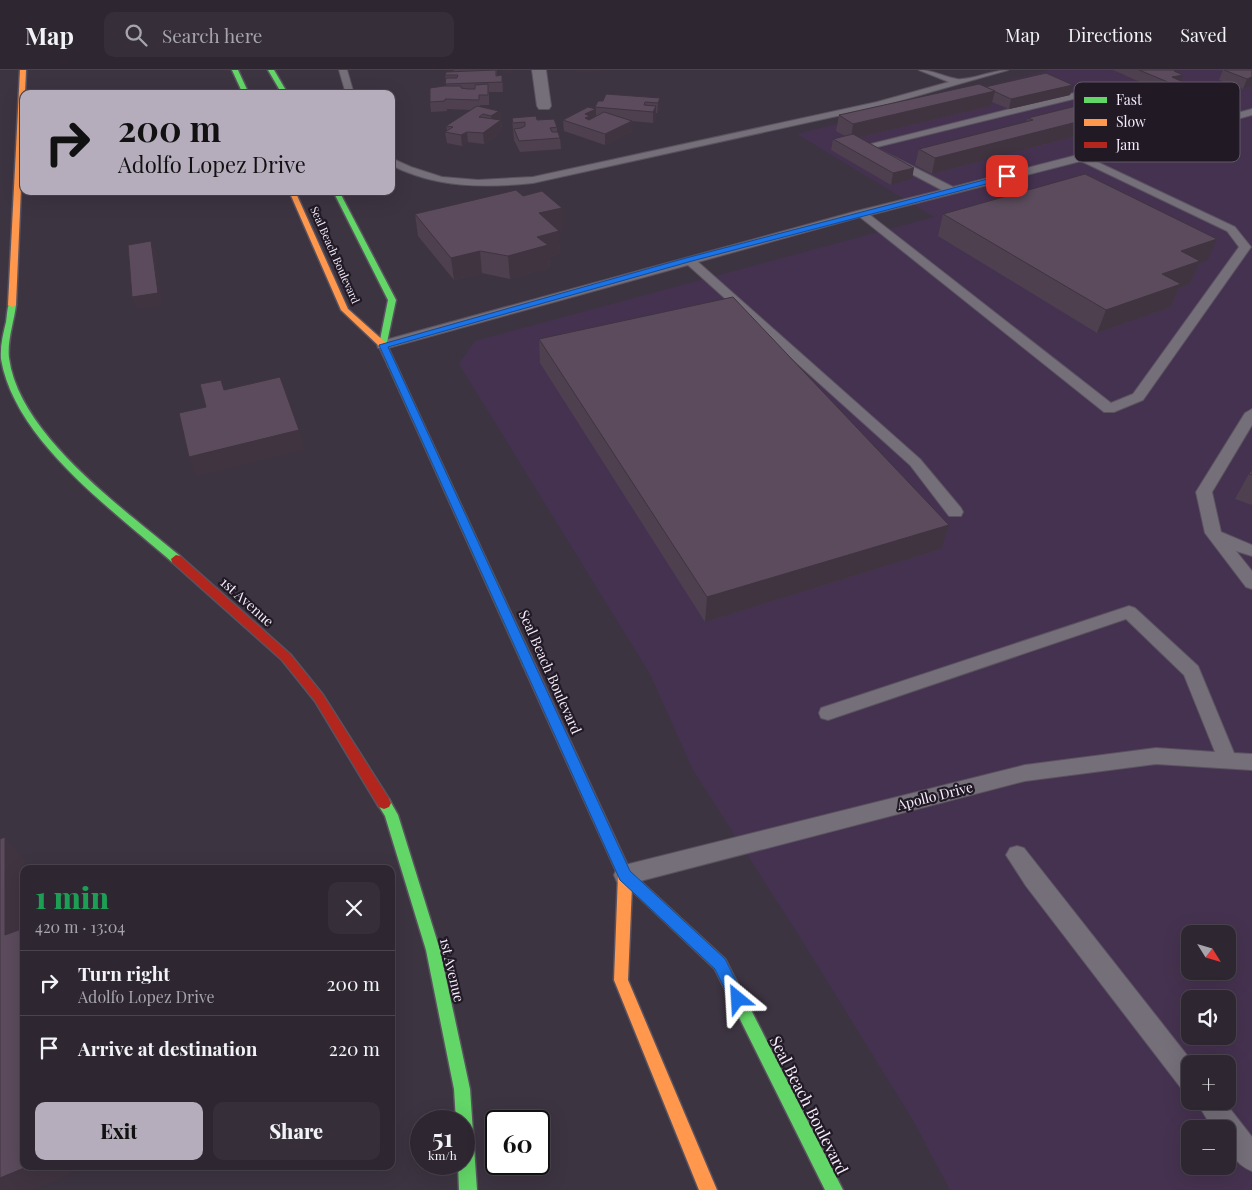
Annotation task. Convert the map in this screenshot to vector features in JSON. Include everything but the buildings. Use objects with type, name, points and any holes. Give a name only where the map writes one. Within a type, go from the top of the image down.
[{"type":"main road","name":"1st Avenue","points":[[22,90],[23,70]]},
{"type":"main road","points":[[235,70],[244,90]]},
{"type":"main road","points":[[271,70],[282,90]]},
{"type":"main road","name":"1st Avenue","points":[[20,111],[5,317],[5,346],[13,390],[42,435],[83,480],[129,516],[286,658],[319,698],[391,815],[433,950],[460,1080],[468,1190]]},
{"type":"main road","name":"Seal Beach Boulevard","points":[[294,195],[345,310],[383,345],[625,876],[720,964],[834,1190]]},
{"type":"main road","name":"Seal Beach Boulevard","points":[[338,195],[392,300],[383,345]]},
{"type":"main road","name":"Seal Beach Boulevard","points":[[625,876],[621,980],[708,1190]]},
{"type":"street","points":[[539,70],[544,106]]},
{"type":"lane","points":[[343,70],[349,90]]},
{"type":"lane","points":[[923,70],[957,82]]},
{"type":"lane","points":[[395,163],[403,168],[444,180],[487,183],[533,180],[878,104],[1004,70]]},
{"type":"lane","points":[[951,190],[872,150],[872,145],[1074,96]]},
{"type":"lane","points":[[383,345],[861,213],[1074,160]]},
{"type":"lane","points":[[861,213],[1109,409],[1138,397],[1246,247],[1231,229],[1090,162]]},
{"type":"lane","points":[[689,260],[915,462],[956,512]]},
{"type":"lane","points":[[1252,412],[1204,492],[1213,533],[1252,583]]},
{"type":"lane","points":[[1217,538],[1252,551]]},
{"type":"lane","points":[[828,713],[1129,612],[1192,671],[1228,761]]},
{"type":"lane","name":"Apollo Drive","points":[[625,876],[1025,773],[1156,756],[1252,762]]},
{"type":"lane","points":[[1017,855],[1181,1067]]},
{"type":"lane","points":[[1215,1110],[1252,1158]]},
{"type":"shaded area","points":[[1050,70],[1252,70],[1252,1190],[950,1190],[914,1122],[800,937],[693,770],[650,674],[459,364],[475,341],[934,217],[797,134]]},
{"type":"traffic: fast","points":[[235,70],[244,90]]},
{"type":"traffic: fast","points":[[271,70],[283,90]]},
{"type":"traffic: fast","points":[[338,195],[392,300],[383,345]]},
{"type":"traffic: fast","points":[[12,305],[5,358],[12,386],[27,414],[48,442],[73,469],[176,559]]},
{"type":"traffic: fast","points":[[392,365],[529,665]]},
{"type":"traffic: fast","points":[[384,803],[391,815],[433,950],[462,1089],[468,1190]]},
{"type":"traffic: fast","points":[[630,880],[720,964],[834,1190]]},
{"type":"traffic: slow","points":[[22,90],[23,70]]},
{"type":"traffic: slow","points":[[12,305],[20,134]]},
{"type":"traffic: slow","points":[[294,195],[345,310],[383,345],[392,365]]},
{"type":"traffic: slow","points":[[529,665],[625,875],[630,880]]},
{"type":"traffic: slow","points":[[625,875],[621,980],[708,1190]]},
{"type":"traffic: jam","points":[[176,559],[286,657],[319,698],[384,803]]},
{"type":"route","points":[[738,999],[720,964],[625,876],[383,345],[884,207],[1007,176]]}]
